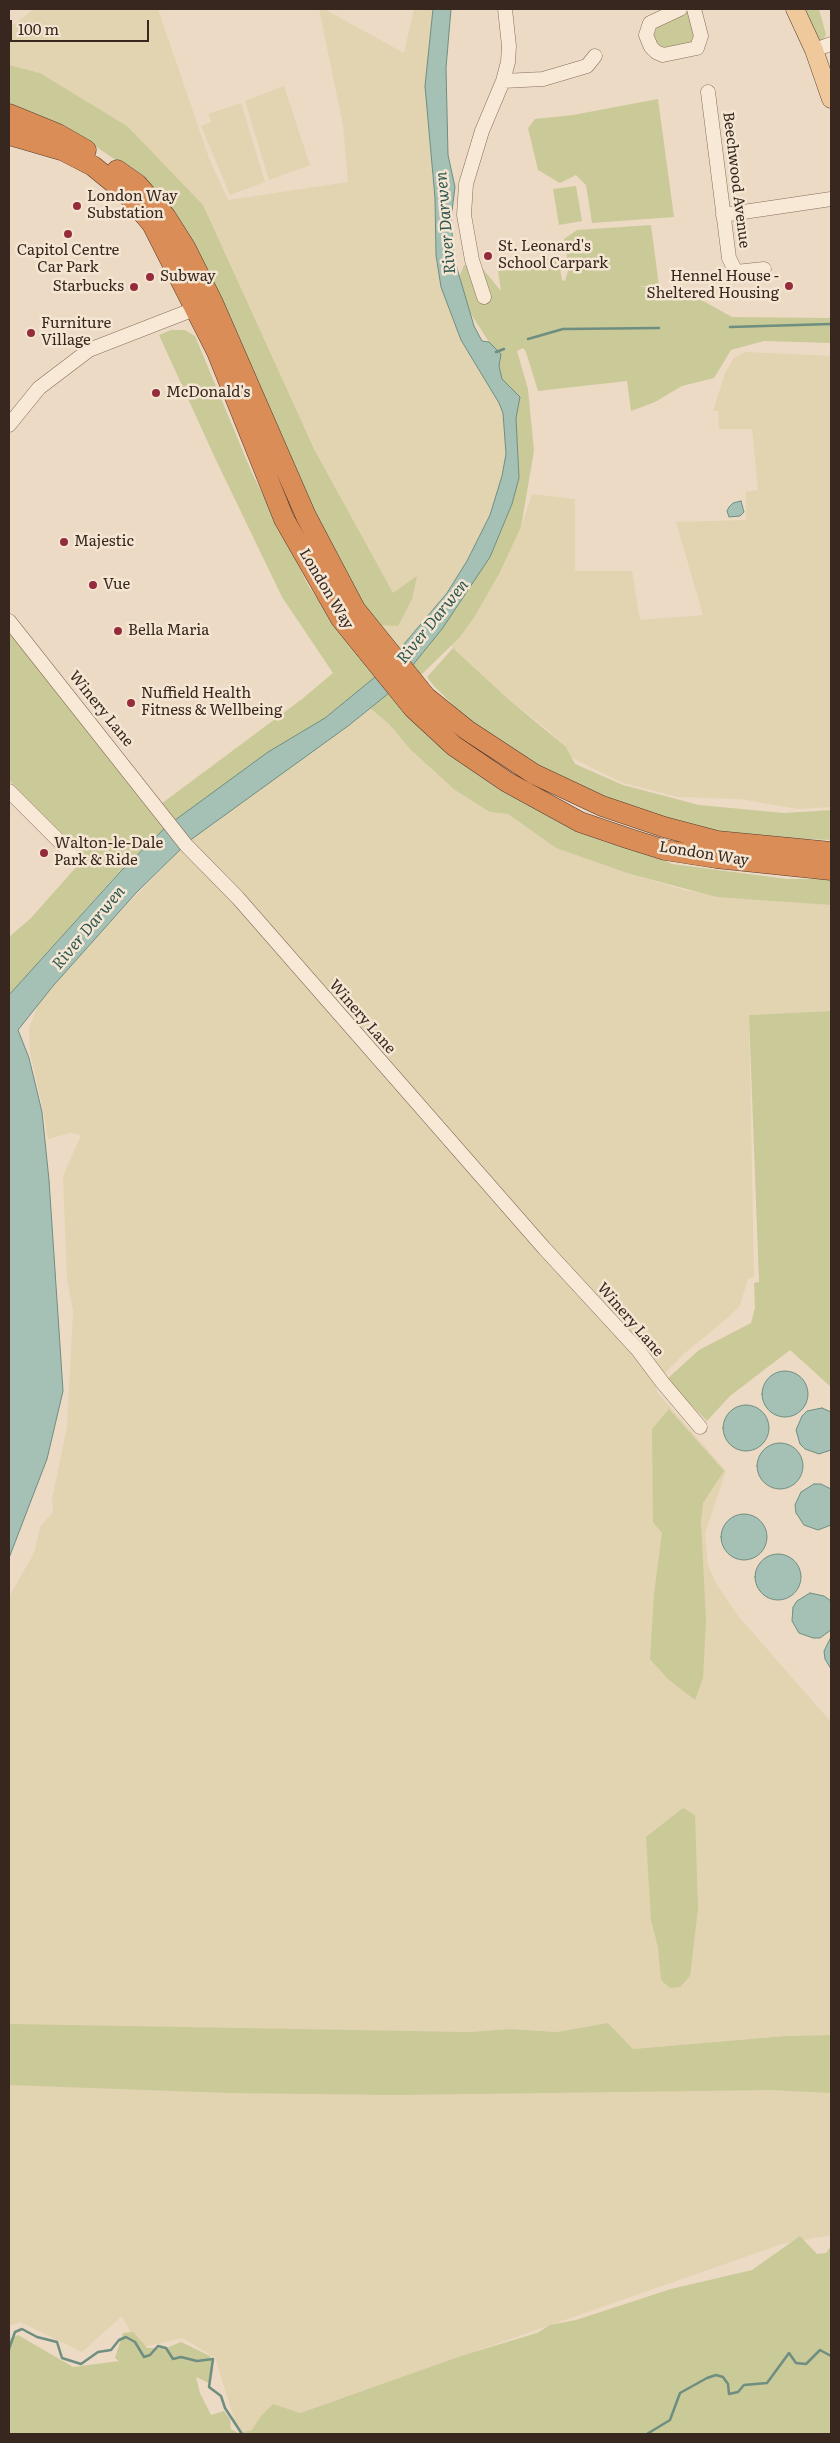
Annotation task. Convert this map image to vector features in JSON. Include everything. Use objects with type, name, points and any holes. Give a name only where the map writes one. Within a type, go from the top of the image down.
[{"type":"highway","name":"London Way","points":[[9,114],[58,134],[104,160],[137,184],[166,217],[185,247],[205,305],[217,352],[284,519],[348,614],[454,746],[507,782],[580,822],[665,850],[779,866],[831,870]]},
{"type":"highway","name":"London Way","points":[[9,135],[64,151],[93,166],[126,193],[152,224],[205,305]]},
{"type":"highway","name":"London Way","points":[[419,702],[467,730],[534,774],[602,806],[664,827],[717,841],[831,852]]},
{"type":"main road","points":[[795,9],[814,50],[831,98]]},
{"type":"street","points":[[484,297],[472,260],[464,215],[466,184],[482,131],[503,81],[510,46],[505,9]]},
{"type":"street","points":[[680,9],[650,23],[646,35],[656,52],[663,55],[697,48],[701,36],[694,9]]},
{"type":"street","points":[[814,50],[831,44]]},
{"type":"street","points":[[503,81],[525,82],[552,77],[587,66],[595,56]]},
{"type":"street","name":"Beechwood Avenue","points":[[708,92],[729,258],[736,272],[764,269]]},
{"type":"street","points":[[723,215],[831,199]]},
{"type":"street","points":[[9,425],[39,388],[89,350],[205,305]]},
{"type":"street","name":"Winery Lane","points":[[9,621],[185,843],[238,898],[544,1248],[638,1350],[700,1427]]},
{"type":"street","points":[[9,791],[70,852]]},
{"type":"shaded area","points":[[34,9],[158,9],[209,158],[228,200],[348,182],[343,125],[319,9],[324,9],[404,53],[414,9],[433,9],[425,86],[435,198],[436,255],[441,287],[461,340],[499,403],[503,413],[506,454],[502,476],[490,515],[467,561],[447,593],[399,650],[380,625],[417,577],[393,594],[314,449],[127,126],[40,73],[9,65],[9,28]]},
{"type":"shaded area","points":[[799,9],[819,9],[826,35],[821,43]]},
{"type":"shaded area","points":[[688,11],[697,43],[672,50],[655,47],[650,31]]},
{"type":"shaded area","points":[[9,65],[40,73],[127,126],[203,205],[314,449],[393,593],[417,576],[412,599],[398,626],[380,625],[352,590],[130,170],[88,141],[9,108]]},
{"type":"shaded area","points":[[284,86],[310,165],[269,180],[245,101]]},
{"type":"shaded area","points":[[658,99],[674,217],[592,223],[586,185],[576,175],[560,183],[538,170],[528,128],[535,119],[573,115]]},
{"type":"shaded area","points":[[241,103],[265,182],[230,195],[201,126],[211,122],[208,114]]},
{"type":"shaded area","points":[[576,186],[582,221],[559,225],[553,189]]},
{"type":"shaded area","points":[[651,225],[659,286],[637,286],[685,291],[732,317],[831,318],[831,343],[764,341],[731,350],[714,378],[682,386],[655,402],[631,411],[627,381],[538,391],[526,352],[523,348],[517,351],[528,389],[534,451],[521,527],[500,572],[475,616],[460,637],[421,675],[412,666],[490,557],[512,504],[519,478],[516,418],[520,397],[502,379],[498,366],[501,354],[489,342],[471,314],[461,284],[460,275],[464,265],[482,268],[501,291],[498,271],[512,270],[512,264],[558,257],[562,280],[565,281],[569,268],[564,239],[577,230]]},
{"type":"shaded area","points":[[171,330],[185,330],[195,336],[252,473],[309,587],[375,677],[325,718],[268,752],[174,822],[161,804],[302,699],[333,673],[282,597],[215,458],[159,335]]},
{"type":"shaded area","points":[[746,352],[831,356],[831,807],[798,809],[740,799],[678,797],[623,783],[572,758],[566,747],[507,698],[451,646],[475,616],[500,572],[521,527],[532,494],[575,499],[575,571],[632,571],[640,620],[703,615],[676,522],[746,520],[746,492],[758,490],[752,429],[719,429],[718,411],[713,411],[725,373],[734,358]]},
{"type":"shaded area","points":[[9,632],[145,805],[167,826],[119,872],[9,995],[9,937],[31,918],[78,865],[80,859],[76,847],[9,780]]},
{"type":"shaded area","points":[[453,648],[507,698],[566,747],[575,764],[623,785],[699,805],[784,813],[831,810],[831,840],[734,836],[653,817],[553,774],[504,746],[462,714],[434,686],[427,677]]},
{"type":"shaded area","points":[[389,693],[422,726],[672,864],[787,879],[831,879],[831,905],[717,897],[630,874],[556,848],[508,814],[490,812],[455,790],[410,749],[389,724],[370,708]]},
{"type":"shaded area","points":[[370,708],[389,724],[410,749],[490,812],[508,814],[556,848],[630,874],[688,891],[831,905],[831,1011],[749,1015],[754,1277],[748,1279],[740,1305],[730,1316],[686,1352],[655,1383],[657,1392],[726,1471],[705,1533],[708,1566],[717,1585],[739,1617],[831,1722],[831,2035],[785,2036],[633,2049],[608,2023],[557,2032],[511,2029],[470,2032],[9,2025],[9,1597],[34,1553],[40,1527],[53,1512],[52,1499],[67,1427],[73,1311],[67,1279],[63,1176],[81,1135],[70,1133],[48,1139],[30,1052],[29,1028],[39,1003],[62,976],[120,912],[189,841]]},
{"type":"shaded area","points":[[831,1011],[831,1387],[790,1350],[730,1396],[707,1421],[666,1380],[699,1350],[751,1323],[755,1308],[754,1283],[759,1282],[749,1015]]},
{"type":"shaded area","points":[[669,1409],[724,1471],[703,1503],[701,1522],[706,1621],[703,1678],[695,1700],[668,1679],[650,1659],[654,1594],[662,1533],[653,1522],[652,1429]]},
{"type":"shaded area","points":[[683,1808],[695,1815],[698,1909],[690,1976],[680,1987],[670,1988],[661,1980],[658,1947],[651,1920],[646,1837]]},
{"type":"shaded area","points":[[608,2023],[633,2049],[785,2036],[831,2035],[831,2093],[771,2090],[395,2095],[230,2093],[9,2085],[9,2024],[470,2032],[510,2029],[557,2032]]},
{"type":"shaded area","points":[[9,2079],[831,2083],[831,2235],[782,2244],[239,2434],[215,2358],[183,2338],[139,2348],[122,2316],[82,2352],[20,2322],[9,2326]]},
{"type":"shaded area","points":[[800,2236],[817,2254],[826,2253],[831,2246],[831,2434],[9,2434],[9,2339],[18,2335],[73,2367],[119,2361],[115,2358],[123,2333],[133,2332],[147,2348],[166,2348],[181,2342],[210,2356],[213,2367],[209,2383],[196,2377],[200,2393],[211,2415],[224,2411],[230,2419],[231,2429],[238,2433],[252,2430],[261,2416],[273,2404],[300,2413],[464,2355],[537,2333],[550,2325],[576,2320],[671,2289],[752,2270]]},
{"type":"water","name":"River Darwen","points":[[433,9],[451,9],[446,68],[448,155],[455,187],[451,219],[454,258],[474,326],[482,341],[489,342],[501,354],[499,366],[502,379],[520,397],[516,418],[519,478],[512,504],[490,557],[442,629],[412,666],[399,650],[447,593],[467,561],[490,515],[502,476],[506,454],[503,413],[499,403],[461,340],[441,287],[436,255],[435,198],[425,86]]},
{"type":"water","points":[[741,501],[744,512],[740,516],[729,517],[727,511],[729,507],[733,503]]},
{"type":"water","name":"River Darwen","points":[[375,677],[389,693],[348,726],[189,841],[136,893],[53,986],[18,1030],[29,1058],[42,1112],[49,1180],[63,1391],[47,1459],[9,1558],[9,995],[120,872],[167,826],[268,752],[325,718]]},
{"type":"water","points":[[785,1371],[798,1375],[804,1381],[808,1394],[804,1407],[798,1413],[785,1417],[772,1413],[766,1407],[762,1394],[766,1381],[772,1375]]},
{"type":"water","points":[[746,1405],[759,1409],[765,1415],[769,1428],[765,1441],[759,1447],[746,1451],[733,1447],[727,1441],[723,1428],[727,1415],[733,1409]]},
{"type":"water","points":[[822,1408],[831,1412],[831,1450],[819,1454],[805,1449],[800,1444],[796,1430],[802,1416],[807,1411]]},
{"type":"water","points":[[780,1443],[793,1447],[799,1453],[803,1466],[799,1479],[793,1485],[780,1489],[767,1485],[761,1479],[757,1466],[761,1453],[767,1447]]},
{"type":"water","points":[[814,1484],[821,1484],[831,1489],[831,1525],[818,1530],[804,1525],[796,1513],[795,1505],[801,1492]]},
{"type":"water","points":[[744,1514],[757,1518],[763,1524],[767,1537],[763,1550],[757,1556],[744,1560],[731,1556],[725,1550],[721,1537],[725,1524],[731,1518]]},
{"type":"water","points":[[778,1554],[791,1558],[797,1564],[801,1577],[797,1590],[791,1596],[778,1600],[765,1596],[759,1590],[755,1577],[759,1564],[765,1558]]},
{"type":"water","points":[[810,1593],[824,1596],[831,1601],[831,1630],[820,1638],[813,1638],[799,1633],[792,1621],[793,1607],[797,1601]]},
{"type":"water","points":[[831,1637],[831,1669],[825,1659],[824,1651]]},
{"type":"waterway","points":[[730,327],[831,324]]},
{"type":"waterway","points":[[528,339],[563,329],[659,328]]},
{"type":"waterway","points":[[496,352],[504,349]]},
{"type":"waterway","points":[[9,2349],[15,2332],[22,2329],[37,2337],[57,2342],[62,2358],[81,2364],[98,2352],[111,2350],[119,2340],[126,2337],[135,2342],[144,2357],[150,2355],[158,2346],[166,2348],[173,2359],[181,2357],[197,2361],[213,2359],[209,2387],[221,2396],[225,2408],[242,2434]]},
{"type":"waterway","points":[[647,2434],[670,2420],[680,2393],[707,2378],[716,2375],[723,2377],[728,2384],[729,2394],[738,2392],[744,2385],[767,2383],[789,2353],[796,2363],[806,2364],[820,2350],[831,2356]]},
{"type":"place","name":"London Way Substation","points":[[77,206]]},
{"type":"place","name":"Capitol Centre Car Park","points":[[68,234]]},
{"type":"place","name":"St. Leonard's School Carpark","points":[[488,256]]},
{"type":"place","name":"Subway","points":[[150,277]]},
{"type":"place","name":"Hennel House - Sheltered Housing","points":[[789,286]]},
{"type":"place","name":"Starbucks","points":[[134,287]]},
{"type":"place","name":"Furniture Village","points":[[31,333]]},
{"type":"place","name":"McDonald's","points":[[156,393]]},
{"type":"place","name":"Majestic","points":[[64,542]]},
{"type":"place","name":"Vue","points":[[93,585]]},
{"type":"place","name":"Bella Maria","points":[[118,631]]},
{"type":"place","name":"Nuffield Health Fitness & Wellbeing","points":[[131,703]]},
{"type":"place","name":"Walton-le-Dale Park & Ride","points":[[44,853]]}]
